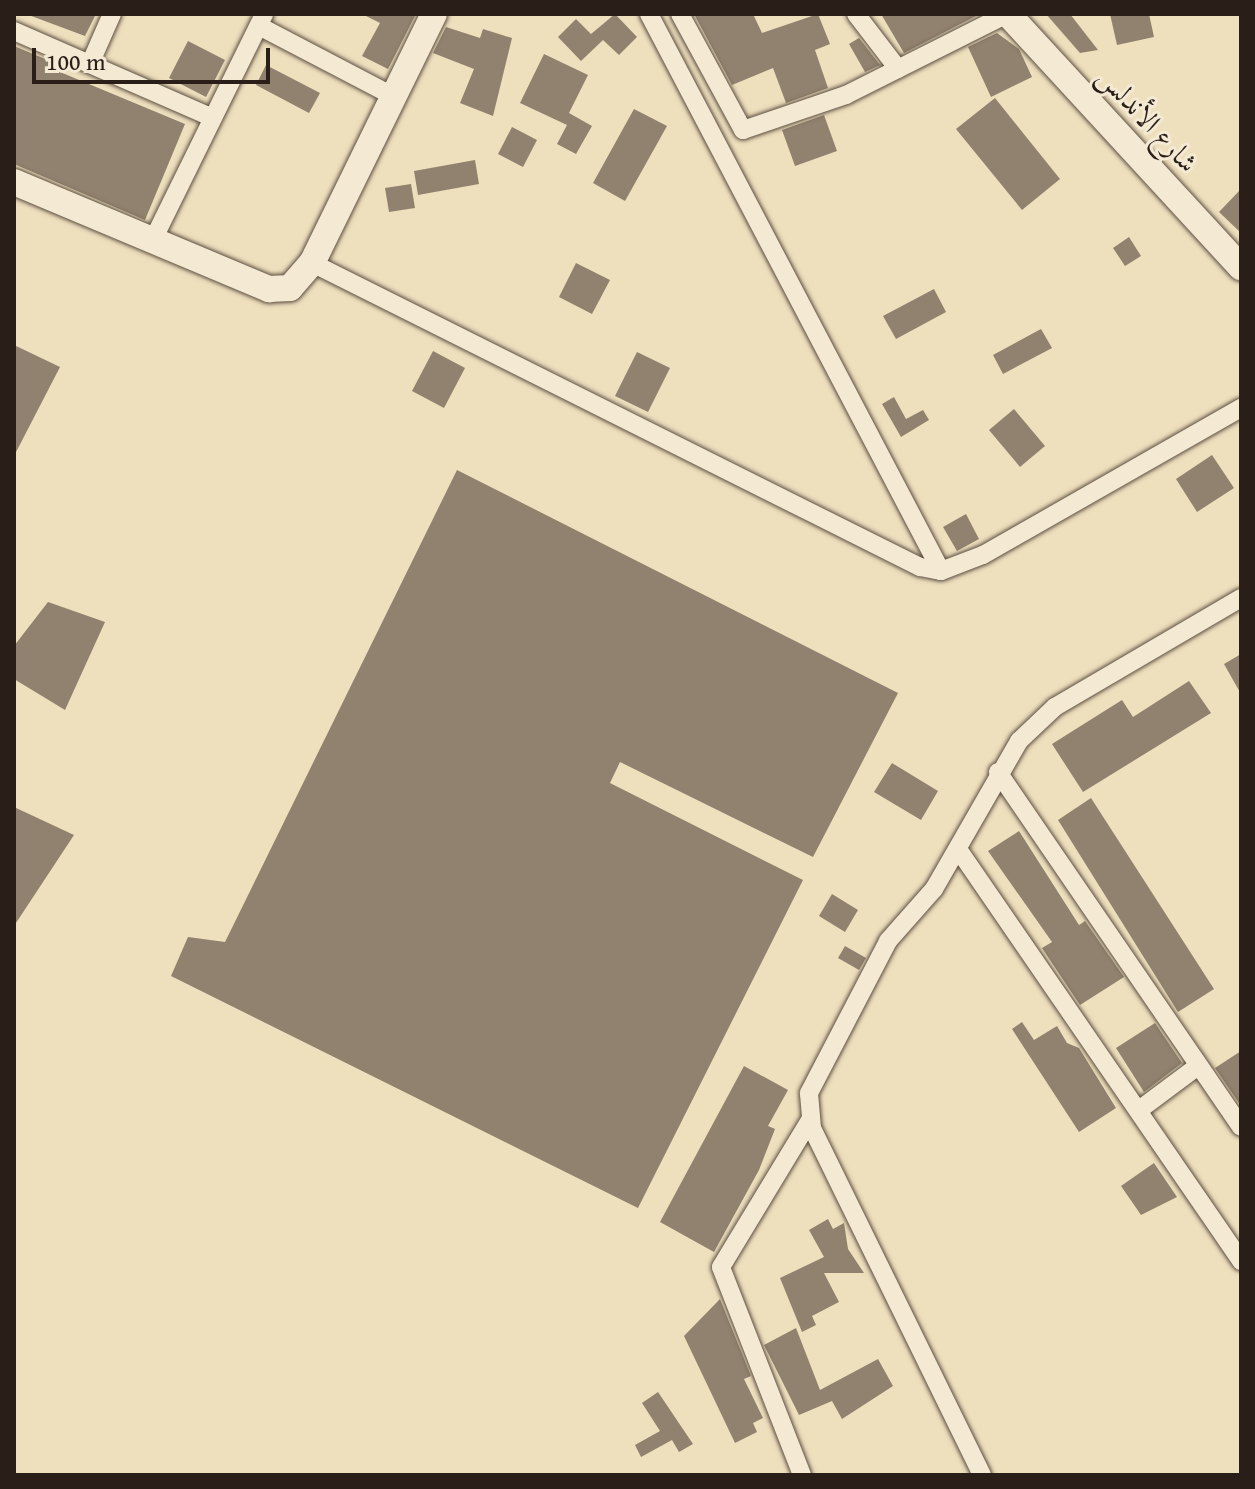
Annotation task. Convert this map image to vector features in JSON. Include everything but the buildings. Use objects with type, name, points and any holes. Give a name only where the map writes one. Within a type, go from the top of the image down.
[{"type":"main road","points":[[14,182],[269,289],[290,288],[312,263],[434,14]]},
{"type":"main road","name":"شارع الأندلس","points":[[1007,14],[1241,267]]},
{"type":"street","points":[[90,64],[112,14]]},
{"type":"street","points":[[649,14],[941,571]]},
{"type":"street","points":[[680,14],[743,130],[846,95],[1007,14]]},
{"type":"street","points":[[856,14],[898,69]]},
{"type":"street","points":[[153,240],[261,20],[395,97]]},
{"type":"street","points":[[14,31],[213,118]]},
{"type":"street","points":[[312,263],[920,567],[941,571],[983,555],[1241,408]]},
{"type":"street","points":[[982,1475],[810,1120],[809,1093],[888,941],[921,907],[958,849],[998,772],[1055,707],[1241,598]]},
{"type":"street","points":[[998,772],[1241,1127]]},
{"type":"street","points":[[958,849],[1241,1261]]},
{"type":"street","points":[[1139,1110],[1198,1066]]},
{"type":"street","points":[[802,1475],[721,1267],[810,1120]]}]
